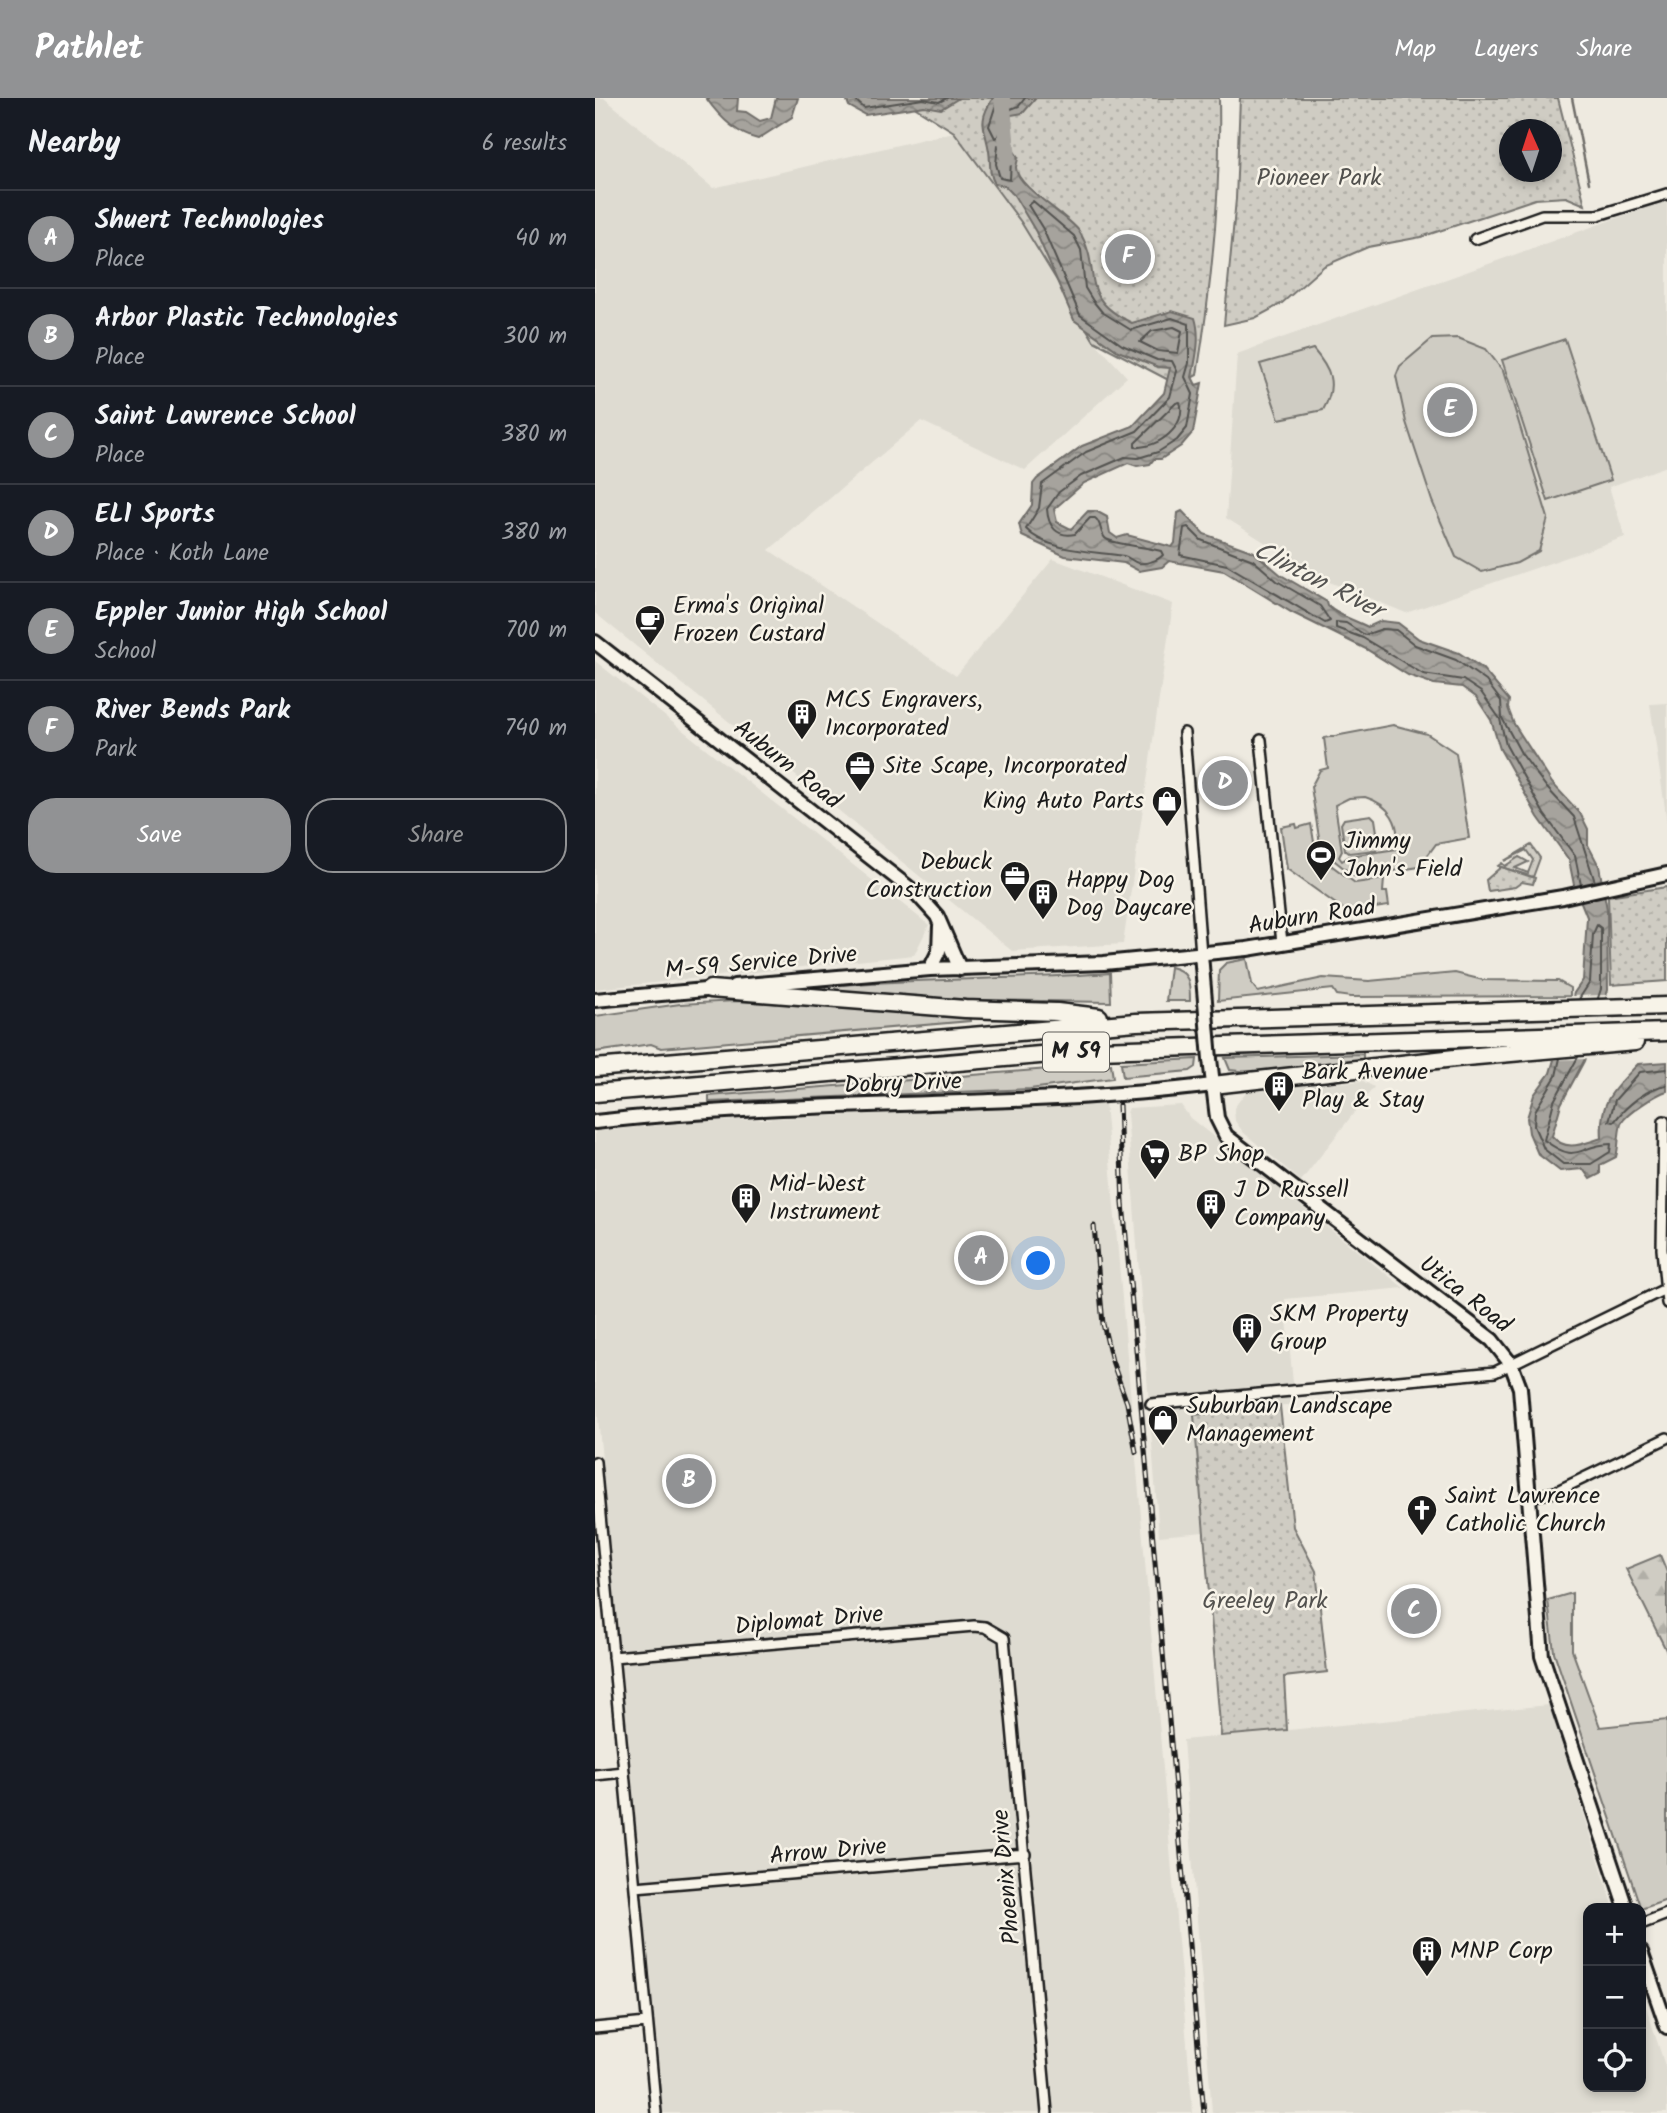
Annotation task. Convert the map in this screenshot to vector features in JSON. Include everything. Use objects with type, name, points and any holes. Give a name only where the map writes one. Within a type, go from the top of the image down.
[{"type":"highway","points":[[710,989],[965,1009],[1057,1012],[1136,1022]]},
{"type":"highway","name":"M 59","points":[[595,1068],[1136,1022],[1667,1006]]},
{"type":"highway","points":[[1593,1041],[1667,1032]]},
{"type":"highway","points":[[1213,1085],[1455,1058],[1555,1043],[1667,1038]]},
{"type":"highway","name":"M 59","points":[[595,1093],[1098,1050],[1555,1043]]},
{"type":"street","points":[[1475,239],[1542,215],[1598,215],[1667,194]]},
{"type":"street","name":"Auburn Road","points":[[597,647],[901,881],[927,904],[940,923],[960,969]]},
{"type":"street","points":[[1184,733],[1201,954]]},
{"type":"street","points":[[1261,740],[1282,943]]},
{"type":"street","name":"Auburn Road","points":[[930,969],[1076,965],[1201,954],[1563,897],[1667,874]]},
{"type":"street","points":[[930,969],[939,951],[940,923]]},
{"type":"street","name":"Utica Road","points":[[1201,954],[1217,1118],[1226,1136],[1492,1340],[1511,1364],[1520,1388],[1542,1656],[1624,1903]]},
{"type":"street","name":"M-59 Service Drive","points":[[595,1000],[930,969]]},
{"type":"street","name":"Dobry Drive","points":[[595,1122],[693,1114],[1083,1097],[1213,1085]]},
{"type":"street","points":[[1664,1121],[1667,1303]]},
{"type":"street","points":[[1151,1404],[1495,1372],[1665,1289]]},
{"type":"street","points":[[1528,1497],[1555,1492],[1667,1438]]},
{"type":"street","points":[[595,1462],[598,1528],[613,1657],[656,2113]]},
{"type":"street","name":"Diplomat Drive","points":[[613,1657],[974,1626],[995,1631],[1004,1638]]},
{"type":"street","name":"Phoenix Drive","points":[[1004,1638],[1047,2113]]},
{"type":"street","points":[[595,1775],[624,1772]]},
{"type":"street","name":"Arrow Drive","points":[[635,1887],[1025,1854]]},
{"type":"street","points":[[1646,1922],[1667,1914]]},
{"type":"street","points":[[1646,1966],[1667,2027]]},
{"type":"street","points":[[595,2028],[647,2024]]},
{"type":"shaded area","points":[[595,98],[604,98],[713,188],[954,132],[1021,222],[1094,341],[1127,377],[1025,470],[921,421],[769,550],[956,676],[1053,559],[1173,604],[1123,944],[1012,951],[595,613]]},
{"type":"shaded area","points":[[1667,200],[1667,466],[1609,487],[1625,537],[1406,613],[1327,581],[1226,518],[1237,354]]},
{"type":"shaded area","points":[[595,661],[929,925],[914,955],[595,989]]},
{"type":"shaded area","points":[[1667,703],[1667,822],[1650,704]]},
{"type":"shaded area","points":[[1363,1081],[1374,1087],[1301,1181],[1243,1132],[1235,1121],[1234,1108],[1248,1089]]},
{"type":"shaded area","points":[[1105,1103],[1193,2113],[663,2113],[595,1385],[595,1131],[694,1122]]},
{"type":"shaded area","points":[[1181,1105],[1190,1118],[1404,1288],[1285,1299],[1295,1404],[1195,1415],[1204,1532],[1159,1536],[1127,1113],[1129,1108]]},
{"type":"shaded area","name":"MNP Corp","points":[[1549,1705],[1612,1903],[1583,1903],[1583,2092],[1646,2092],[1646,2007],[1667,2072],[1667,2113],[1212,2113],[1183,1740]]},
{"type":"green space","points":[[900,98],[1219,98],[1219,168],[1214,237],[1197,375],[1178,385],[1094,341],[1021,222],[954,132]]},
{"type":"green space","name":"Pioneer Park","points":[[1240,98],[1558,98],[1585,205],[1566,197],[1535,199],[1421,237],[1368,247],[1324,266],[1281,304],[1255,318],[1224,325],[1236,199]]},
{"type":"green space","points":[[1458,338],[1486,349],[1503,371],[1548,518],[1539,551],[1517,563],[1482,572],[1456,557],[1432,501],[1406,422],[1396,376],[1400,366],[1432,339]]},
{"type":"green space","points":[[1565,339],[1611,480],[1548,501],[1502,360]]},
{"type":"green space","points":[[1313,349],[1328,370],[1331,385],[1328,401],[1323,410],[1279,419],[1260,364]]},
{"type":"green space","points":[[1393,725],[1427,734],[1456,753],[1469,838],[1436,844],[1419,867],[1355,877],[1321,850],[1311,787],[1320,770],[1328,768],[1324,738]],"holes":[[[1365,797],[1373,800],[1392,816],[1397,831],[1396,849],[1350,856],[1342,861],[1339,857],[1342,851],[1335,805],[1349,798]]]},
{"type":"green space","points":[[1371,815],[1375,819],[1379,845],[1376,850],[1349,853],[1345,850],[1341,824],[1344,819]]},
{"type":"green space","points":[[1296,824],[1297,828],[1311,824],[1316,854],[1355,883],[1384,879],[1383,892],[1387,892],[1389,906],[1347,912],[1287,869],[1281,827]]},
{"type":"green space","points":[[1531,845],[1540,858],[1533,877],[1498,866],[1502,863],[1505,866],[1519,857],[1528,862],[1515,868],[1528,873],[1533,860],[1526,850],[1504,861]]},
{"type":"green space","points":[[1501,867],[1535,878],[1533,884],[1522,882],[1515,887],[1488,891],[1486,880]]},
{"type":"green space","points":[[1667,887],[1667,981],[1611,985],[1608,896]]},
{"type":"green space","points":[[1247,959],[1252,984],[1258,992],[1323,978],[1369,981],[1455,973],[1483,980],[1558,981],[1570,988],[1570,996],[1351,997],[1337,995],[1333,989],[1218,1001],[1219,970],[1226,963]]},
{"type":"green space","points":[[1170,967],[1185,975],[1189,984],[1190,1001],[1166,1001]]},
{"type":"green space","points":[[1110,973],[1111,1002],[969,1000],[826,991],[826,986],[862,983]]},
{"type":"green space","points":[[736,1001],[969,1015],[970,1021],[661,1048],[651,1044],[595,1052],[595,1016],[680,1004]]},
{"type":"green space","points":[[1363,1054],[1363,1060],[1249,1072],[1230,1070],[1225,1058]]},
{"type":"green space","points":[[1197,1059],[1196,1067],[1190,1071],[1123,1077],[1121,1063]]},
{"type":"green space","points":[[1111,1064],[1113,1078],[1030,1089],[709,1102],[709,1096]]},
{"type":"green space","name":"Greeley Park","points":[[1280,1406],[1293,1527],[1316,1571],[1327,1672],[1284,1677],[1287,1730],[1221,1736],[1194,1415]]},
{"type":"green space","points":[[1660,1555],[1667,1572],[1667,1652],[1626,1569]]},
{"type":"green space","points":[[1572,1593],[1572,1650],[1600,1727],[1667,1720],[1667,1900],[1646,1907],[1646,1903],[1639,1903],[1554,1652],[1548,1600]]},
{"type":"water","points":[[706,98],[738,98],[737,111],[746,112],[760,121],[771,118],[776,98],[798,98],[792,117],[758,139],[742,133],[728,123]]},
{"type":"water","points":[[846,98],[959,98],[941,109],[924,106],[865,115],[849,106]]},
{"type":"water","points":[[993,98],[1036,98],[1023,113],[1011,115],[1006,139],[1018,157],[1016,167],[1024,183],[1079,231],[1090,258],[1093,282],[1103,303],[1132,323],[1172,311],[1195,318],[1197,325],[1197,348],[1192,377],[1196,385],[1202,383],[1193,432],[1181,446],[1161,459],[1137,466],[1128,463],[1084,483],[1054,509],[1057,522],[1071,529],[1088,511],[1096,511],[1107,517],[1110,533],[1117,538],[1127,535],[1172,547],[1175,543],[1178,513],[1182,511],[1204,534],[1254,552],[1281,575],[1327,602],[1328,606],[1342,615],[1368,627],[1381,621],[1398,623],[1419,639],[1459,653],[1482,668],[1509,700],[1508,708],[1514,724],[1552,783],[1580,813],[1588,829],[1588,845],[1599,866],[1607,909],[1608,990],[1584,1061],[1561,1104],[1552,1136],[1569,1145],[1602,1138],[1605,1105],[1621,1081],[1638,1064],[1667,1062],[1667,1091],[1628,1115],[1621,1124],[1616,1157],[1600,1165],[1600,1174],[1590,1179],[1583,1169],[1560,1171],[1538,1154],[1529,1133],[1527,1118],[1534,1095],[1550,1073],[1574,993],[1583,980],[1587,917],[1574,885],[1569,860],[1538,817],[1500,749],[1491,720],[1476,697],[1462,687],[1434,684],[1408,675],[1366,649],[1291,612],[1224,571],[1169,561],[1162,567],[1139,571],[1124,563],[1065,556],[1022,536],[1019,524],[1032,505],[1033,484],[1037,479],[1082,446],[1133,426],[1164,393],[1170,368],[1158,367],[1118,351],[1074,320],[1036,232],[1014,195],[993,180],[983,124]]},
{"type":"pier","points":[[1607,995],[1587,1059],[1550,1060],[1570,996]]},
{"type":"waterway","name":"Clinton River","points":[[1002,98],[1008,158]]},
{"type":"waterway","points":[[1572,98],[1589,183]]},
{"type":"railway","points":[[1119,1105],[1123,1203],[1204,2113]]},
{"type":"railway","points":[[1094,1226],[1103,1324],[1112,1361],[1127,1403],[1136,1452]]},
{"type":"place","name":"River Bends Park","points":[[1128,257]]},
{"type":"place","name":"Eppler Junior High School","points":[[1450,410]]},
{"type":"place","name":"Erma's Original Frozen Custard","points":[[650,647]]},
{"type":"place","name":"MCS Engravers, Incorporated","points":[[802,741]]},
{"type":"place","name":"EL1 Sports","points":[[1225,783]]},
{"type":"place","name":"Site Scape, Incorporated","points":[[860,793]]},
{"type":"place","name":"King Auto Parts","points":[[1167,828]]},
{"type":"place","name":"Jimmy John's Field","points":[[1321,882]]},
{"type":"place","name":"Debuck Construction","points":[[1015,903]]},
{"type":"place","name":"Happy Dog Dog Daycare","points":[[1043,921]]},
{"type":"place","name":"Bark Avenue Play & Stay","points":[[1279,1113]]},
{"type":"place","name":"BP Shop","points":[[1155,1181]]},
{"type":"place","name":"Mid-West Instrument","points":[[746,1225]]},
{"type":"place","name":"J D Russell Company","points":[[1211,1231]]},
{"type":"place","name":"Shuert Technologies","points":[[981,1258]]},
{"type":"place","name":"SKM Property Group","points":[[1247,1355]]},
{"type":"place","name":"Suburban Landscape Management","points":[[1163,1447]]},
{"type":"place","name":"Arbor Plastic Technologies","points":[[689,1481]]},
{"type":"place","name":"Saint Lawrence Catholic Church","points":[[1422,1537]]},
{"type":"place","name":"Saint Lawrence School","points":[[1414,1611]]},
{"type":"place","name":"MNP Corp","points":[[1427,1978]]}]
